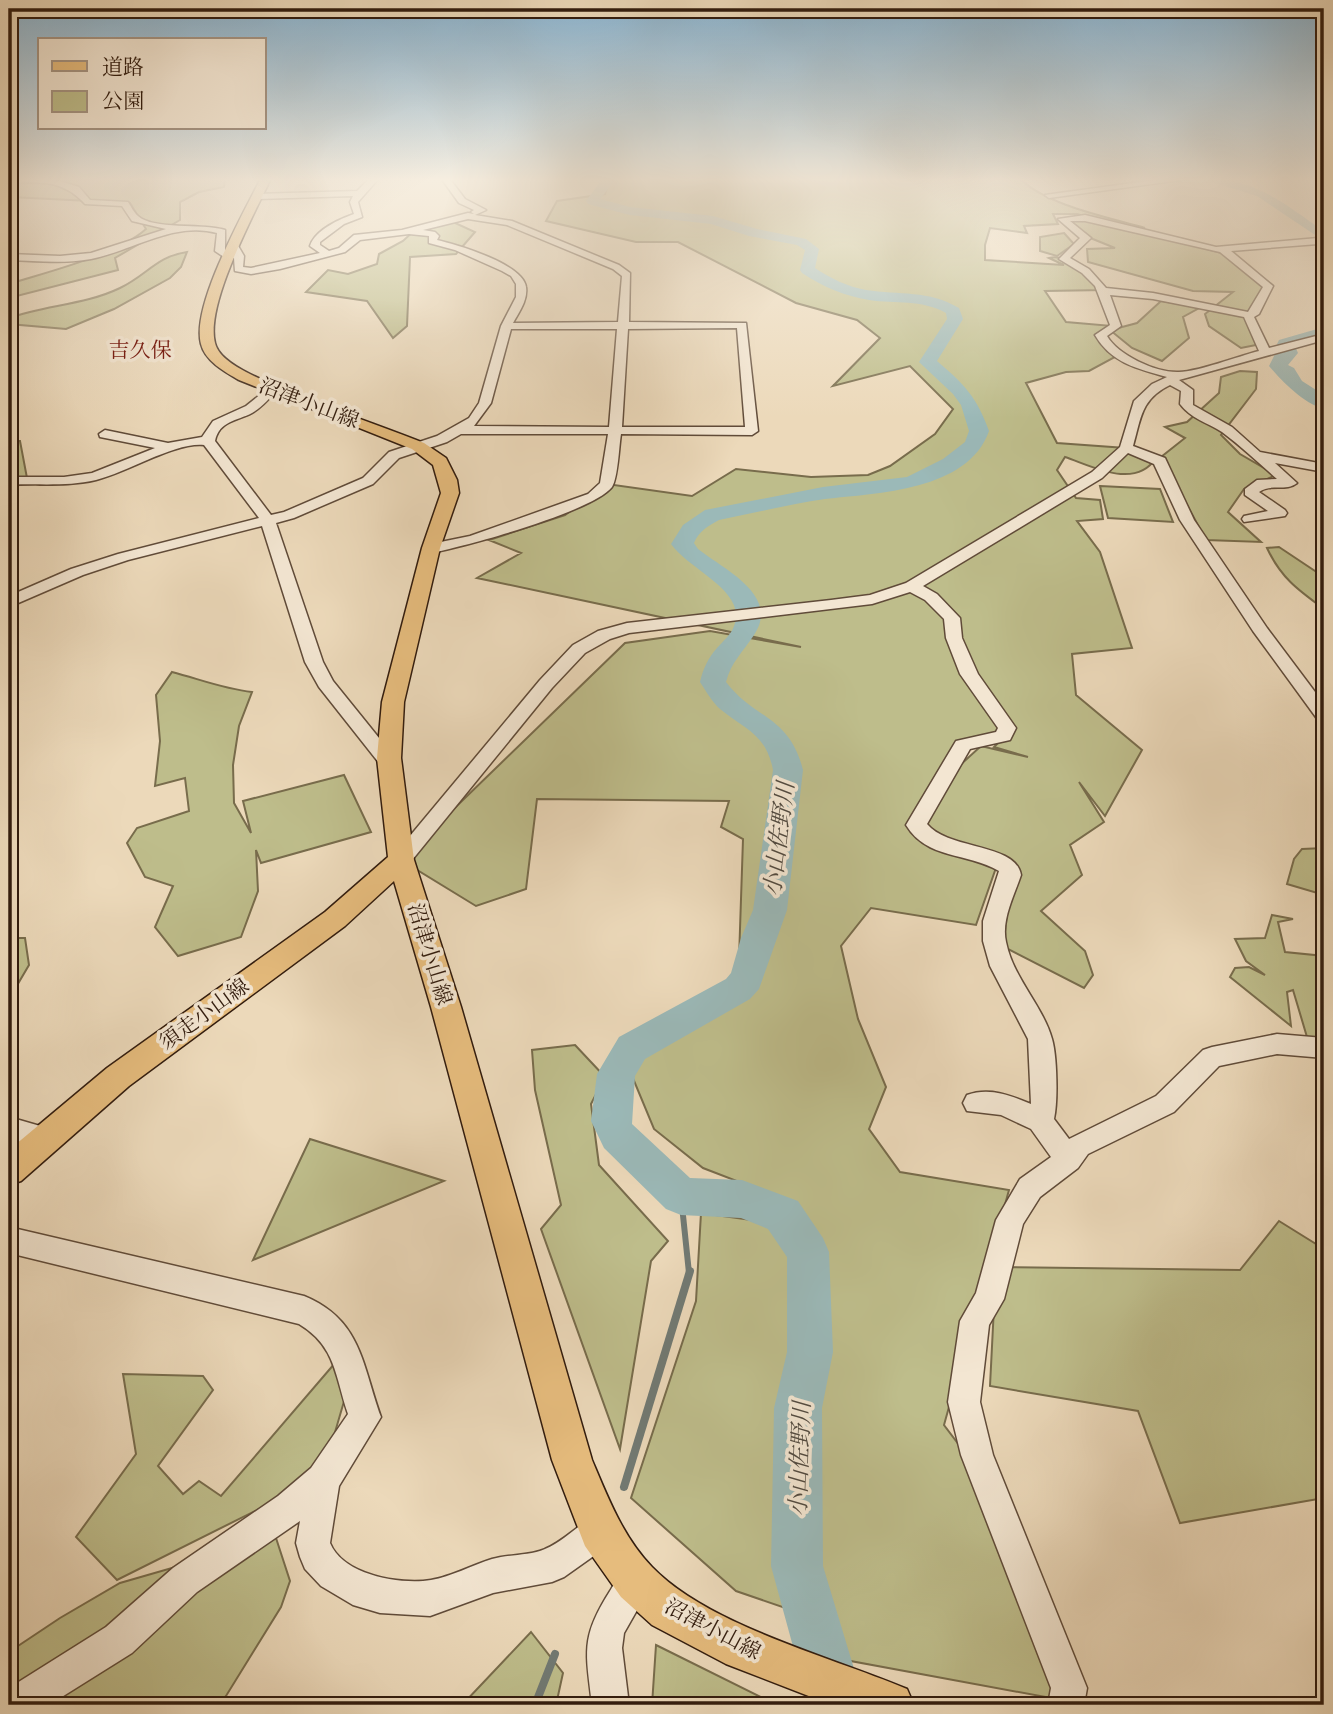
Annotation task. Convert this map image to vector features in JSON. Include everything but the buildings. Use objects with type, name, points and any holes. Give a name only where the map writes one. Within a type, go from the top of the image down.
[{"type":"main road","name":"沼津小山線","points":[[230,258],[205,322],[208,346],[224,364],[271,390],[418,446],[440,462],[448,480],[450,493],[431,548],[393,702],[390,764],[401,860],[446,1007],[572,1460],[600,1531],[636,1582],[668,1609],[742,1648],[891,1705]]},
{"type":"main road","name":"須走小山線","points":[[9,1170],[118,1077],[335,919],[401,860]]},
{"type":"street","points":[[239,258],[238,269],[243,271],[277,267],[312,258]]},
{"type":"street","points":[[9,601],[77,572],[123,557],[289,515],[368,481],[394,455],[462,430],[474,421],[485,403],[506,326],[522,291],[515,274],[480,258]]},
{"type":"street","points":[[431,548],[473,540],[593,497],[607,484],[615,430],[628,280],[624,272],[591,258]]},
{"type":"street","points":[[1065,258],[1080,265],[1108,296],[1116,326],[1101,335],[1109,349],[1126,360],[1175,378],[1187,390],[1186,404],[1189,408],[1227,430],[1248,451],[1265,458],[1324,468]]},
{"type":"street","points":[[1105,291],[1153,296],[1254,314],[1268,286],[1233,258]]},
{"type":"street","points":[[1248,315],[1272,350]]},
{"type":"street","points":[[462,430],[752,431],[742,325],[506,326]]},
{"type":"street","points":[[401,860],[546,684],[579,649],[604,635],[651,623],[831,605],[872,599],[912,586],[1097,475],[1126,448],[1138,404],[1156,387],[1175,378],[1324,337]]},
{"type":"street","points":[[271,390],[253,408],[214,425],[209,430],[208,441],[267,519],[314,662],[324,683],[390,764]]},
{"type":"street","points":[[105,434],[169,447]]},
{"type":"street","points":[[9,481],[66,481],[101,475],[134,464],[169,447],[194,440],[208,441]]},
{"type":"street","points":[[1126,448],[1160,461],[1187,520],[1261,631],[1324,716]]},
{"type":"street","points":[[1249,519],[1280,513],[1250,492],[1262,483],[1290,483],[1265,458]]},
{"type":"street","points":[[912,586],[932,597],[952,618],[954,638],[969,674],[1007,728],[1003,736],[963,745],[952,768],[916,825],[927,839],[938,845],[998,859],[1009,867],[1010,875],[994,921],[995,941],[1002,966],[1040,1039],[1044,1105],[1040,1121]]},
{"type":"street","points":[[1066,1705],[1069,1688],[977,1455],[964,1402],[975,1321],[989,1299],[1010,1220],[1030,1188],[1069,1160],[1079,1146],[1165,1104],[1212,1057],[1277,1044],[1324,1048]]},
{"type":"street","points":[[976,1102],[987,1101],[1007,1106],[1040,1121],[1069,1160]]},
{"type":"street","points":[[9,1128],[46,1138]]},
{"type":"street","points":[[9,1240],[304,1311],[322,1320],[338,1335],[347,1352],[365,1417],[323,1480],[290,1508],[185,1580],[119,1640],[15,1705]]},
{"type":"street","points":[[323,1480],[313,1542],[317,1557],[333,1574],[354,1588],[380,1595],[430,1598],[493,1576],[552,1565],[600,1531]]},
{"type":"street","points":[[610,1705],[604,1648],[607,1628],[636,1582]]},
{"type":"green space","points":[[91,258],[115,258],[118,270],[9,298],[9,284]]},
{"type":"green space","points":[[168,258],[185,258],[181,267],[170,278],[114,309],[66,329],[9,324],[9,318],[107,294]]},
{"type":"green space","points":[[378,258],[410,258],[407,326],[393,338],[367,301],[306,292],[328,270],[348,274],[377,264]]},
{"type":"green space","points":[[709,258],[985,258],[1064,265],[1049,258],[1061,258],[1079,267],[1103,290],[1045,291],[1066,322],[1113,326],[1111,330],[1137,323],[1161,301],[1201,307],[1183,317],[1189,338],[1162,361],[1132,348],[1110,330],[1102,338],[1115,357],[1089,371],[1066,372],[1026,383],[1057,443],[1126,448],[1156,458],[1147,468],[1137,473],[1113,473],[1065,457],[1057,470],[1076,498],[1100,500],[1103,519],[1077,521],[1100,552],[1132,648],[1072,654],[1076,695],[1142,750],[1105,816],[1079,782],[1104,822],[1070,845],[1082,875],[1041,911],[1085,951],[1093,975],[1084,988],[1000,945],[1009,868],[997,865],[976,925],[871,908],[841,946],[858,1019],[886,1087],[869,1129],[900,1172],[1009,1190],[944,1425],[990,1486],[1067,1701],[840,1659],[797,1566],[798,1450],[819,1274],[809,1227],[773,1195],[703,1168],[654,1129],[632,1076],[655,1036],[738,989],[743,839],[721,827],[729,801],[537,799],[526,889],[476,906],[401,860],[625,643],[710,631],[801,647],[477,578],[521,553],[489,540],[565,515],[607,484],[692,496],[736,469],[811,477],[868,475],[890,466],[935,434],[953,409],[910,366],[833,386],[880,338],[857,320],[796,303]],"holes":[[[999,723],[1010,731],[994,747],[1028,757],[981,746],[947,777],[960,751],[999,734]]]},
{"type":"green space","points":[[1088,258],[1239,258],[1264,283],[1257,304],[1248,315],[1261,344],[1241,348],[1209,326],[1205,314],[1233,292],[1193,291],[1088,262]]},
{"type":"green space","points":[[1240,371],[1257,372],[1256,389],[1221,435],[1240,454],[1276,475],[1244,489],[1228,512],[1261,542],[1206,540],[1161,457],[1185,438],[1165,427],[1187,422],[1219,393],[1221,377]]},
{"type":"green space","points":[[9,441],[20,441],[27,478],[9,478]]},
{"type":"green space","points":[[1100,486],[1160,489],[1173,522],[1108,518]]},
{"type":"green space","points":[[1279,547],[1324,577],[1324,609],[1298,589],[1278,568],[1267,548]]},
{"type":"green space","points":[[172,672],[252,692],[239,726],[233,765],[234,803],[251,833],[243,801],[344,775],[371,832],[261,863],[256,850],[258,891],[241,937],[178,956],[155,927],[173,886],[145,877],[127,843],[137,828],[189,811],[185,778],[155,786],[160,741],[156,695]]},
{"type":"green space","points":[[1324,848],[1324,895],[1287,884],[1294,859],[1302,849]]},
{"type":"green space","points":[[1272,915],[1293,919],[1278,922],[1285,952],[1324,956],[1324,1038],[1307,1037],[1293,990],[1287,992],[1291,1026],[1230,977],[1235,968],[1249,967],[1265,975],[1246,961],[1235,939],[1265,938]]},
{"type":"green space","points":[[9,938],[25,938],[29,965],[9,999]]},
{"type":"green space","points":[[575,1045],[605,1077],[591,1104],[599,1165],[668,1241],[651,1261],[620,1449],[541,1229],[561,1205],[535,1090],[532,1050]]},
{"type":"green space","points":[[310,1139],[444,1181],[253,1260]]},
{"type":"green space","points":[[701,1213],[774,1223],[808,1274],[779,1533],[797,1612],[736,1591],[631,1498],[696,1301]]},
{"type":"green space","points":[[1279,1221],[1324,1249],[1324,1498],[1180,1523],[1138,1411],[990,1386],[996,1267],[1240,1270]]},
{"type":"green space","points":[[341,1356],[345,1398],[326,1463],[279,1499],[117,1580],[76,1537],[136,1454],[123,1374],[203,1376],[213,1390],[158,1466],[183,1494],[199,1481],[221,1496]]},
{"type":"green space","points":[[276,1538],[290,1581],[281,1607],[226,1696],[217,1705],[9,1705],[9,1652],[60,1618],[120,1583]]},
{"type":"green space","points":[[531,1632],[563,1673],[556,1705],[462,1705]]},
{"type":"green space","points":[[656,1645],[777,1705],[652,1705]]},
{"type":"waterway","name":"小山佐野川","points":[[810,258],[807,270],[851,291],[926,299],[953,311],[955,319],[928,362],[959,390],[970,405],[979,431],[974,445],[950,463],[913,482],[823,493],[713,515],[694,526],[684,538],[682,544],[690,554],[735,587],[748,608],[747,627],[720,661],[713,682],[727,701],[774,735],[784,752],[788,770],[770,910],[758,938],[747,979],[738,989],[632,1048],[616,1074],[611,1121],[618,1136],[681,1196],[742,1199],[783,1215],[808,1252],[810,1352],[798,1408],[797,1566],[837,1705]]},
{"type":"waterway","points":[[1324,332],[1285,344],[1289,353],[1281,358],[1283,360],[1278,366],[1288,372],[1295,384],[1324,403]]},
{"type":"waterway","points":[[681,1196],[689,1273]]},
{"type":"waterway","points":[[624,1487],[690,1271]]},
{"type":"waterway","points":[[535,1705],[555,1654]]},
{"type":"district","name":"吉久保","points":[[140,350]]}]
